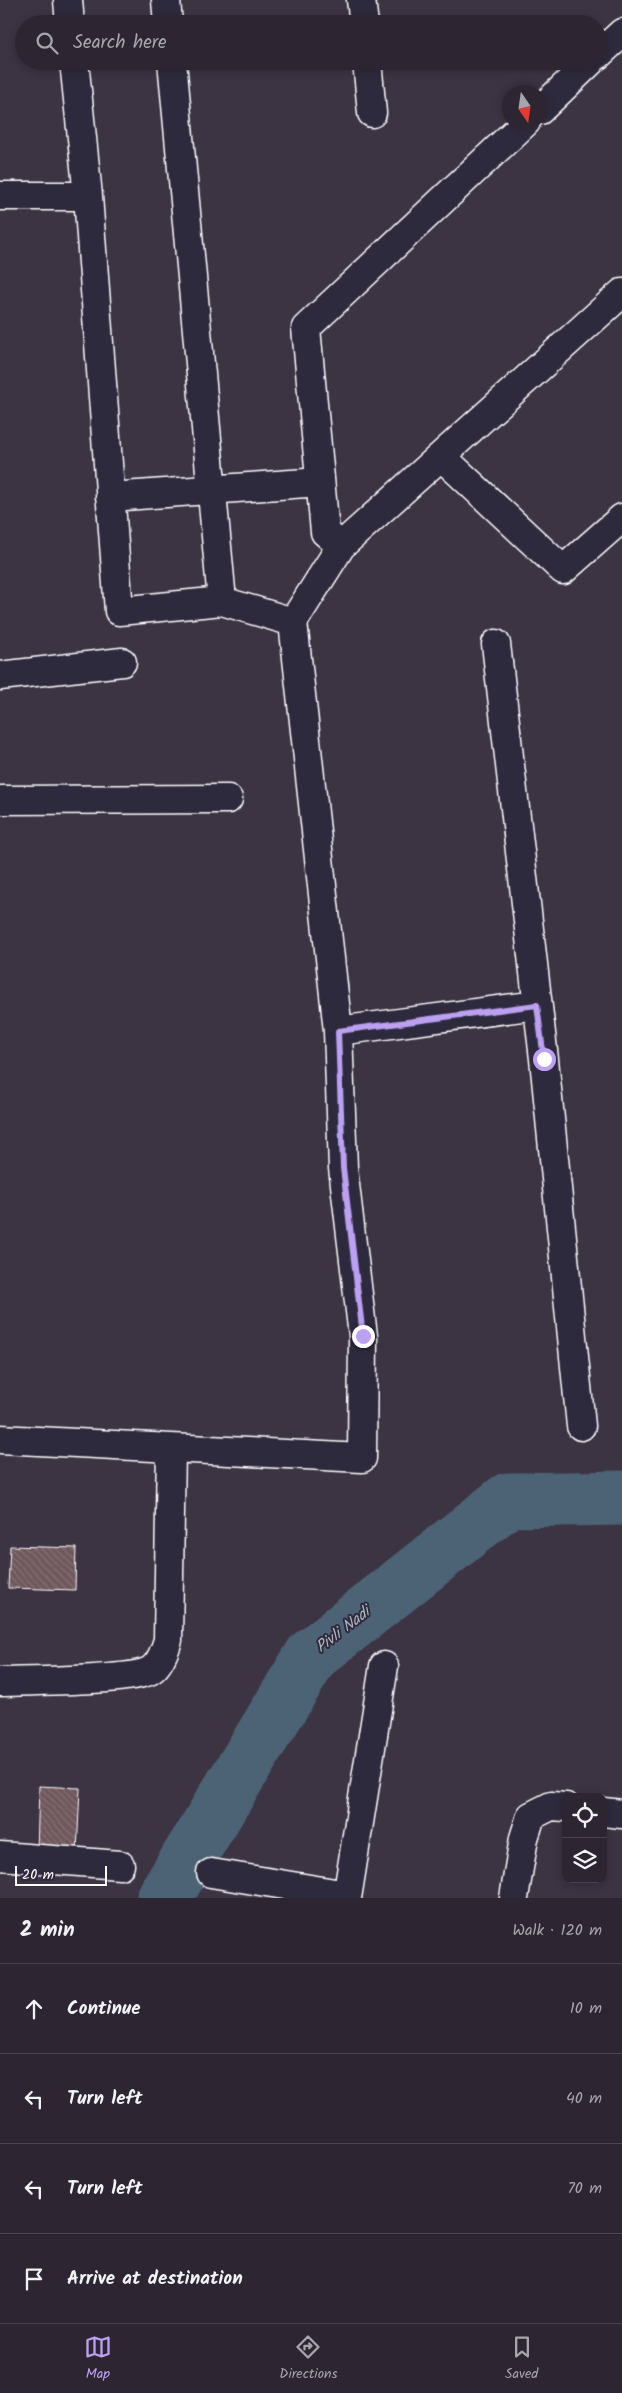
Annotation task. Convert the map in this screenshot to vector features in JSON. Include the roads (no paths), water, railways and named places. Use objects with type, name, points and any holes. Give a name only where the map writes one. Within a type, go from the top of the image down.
[{"type":"street","points":[[68,0],[69,15]]},
{"type":"street","points":[[166,0],[167,15]]},
{"type":"street","points":[[361,0],[363,15]]},
{"type":"street","points":[[607,47],[622,33]]},
{"type":"street","points":[[75,70],[88,196],[119,611],[222,601],[292,622]]},
{"type":"street","points":[[173,70],[222,601]]},
{"type":"street","points":[[368,70],[372,113]]},
{"type":"street","points":[[547,103],[582,70]]},
{"type":"street","points":[[341,546],[325,532],[306,328],[517,130]]},
{"type":"street","points":[[0,196],[88,196]]},
{"type":"street","points":[[0,1439],[362,1458],[363,1336],[343,1168],[338,1031],[292,622],[341,546],[622,293]]},
{"type":"street","points":[[441,456],[562,570],[622,518]]},
{"type":"street","points":[[110,497],[320,482]]},
{"type":"street","points":[[496,644],[537,1005],[581,1426]]},
{"type":"street","points":[[0,676],[122,662]]},
{"type":"street","points":[[0,800],[228,799]]},
{"type":"street","points":[[338,1031],[537,1005]]},
{"type":"street","points":[[0,1682],[129,1676],[151,1670],[162,1656],[168,1640],[171,1448]]},
{"type":"street","points":[[210,1873],[347,1897],[384,1666]]},
{"type":"street","points":[[514,1898],[524,1838],[531,1816],[551,1806],[562,1807]]},
{"type":"street","points":[[607,1812],[622,1814]]},
{"type":"street","points":[[0,1856],[120,1865]]},
{"type":"waterway","name":"Pivli Nadi","points":[[164,1898],[312,1655],[508,1500],[622,1498]]}]
